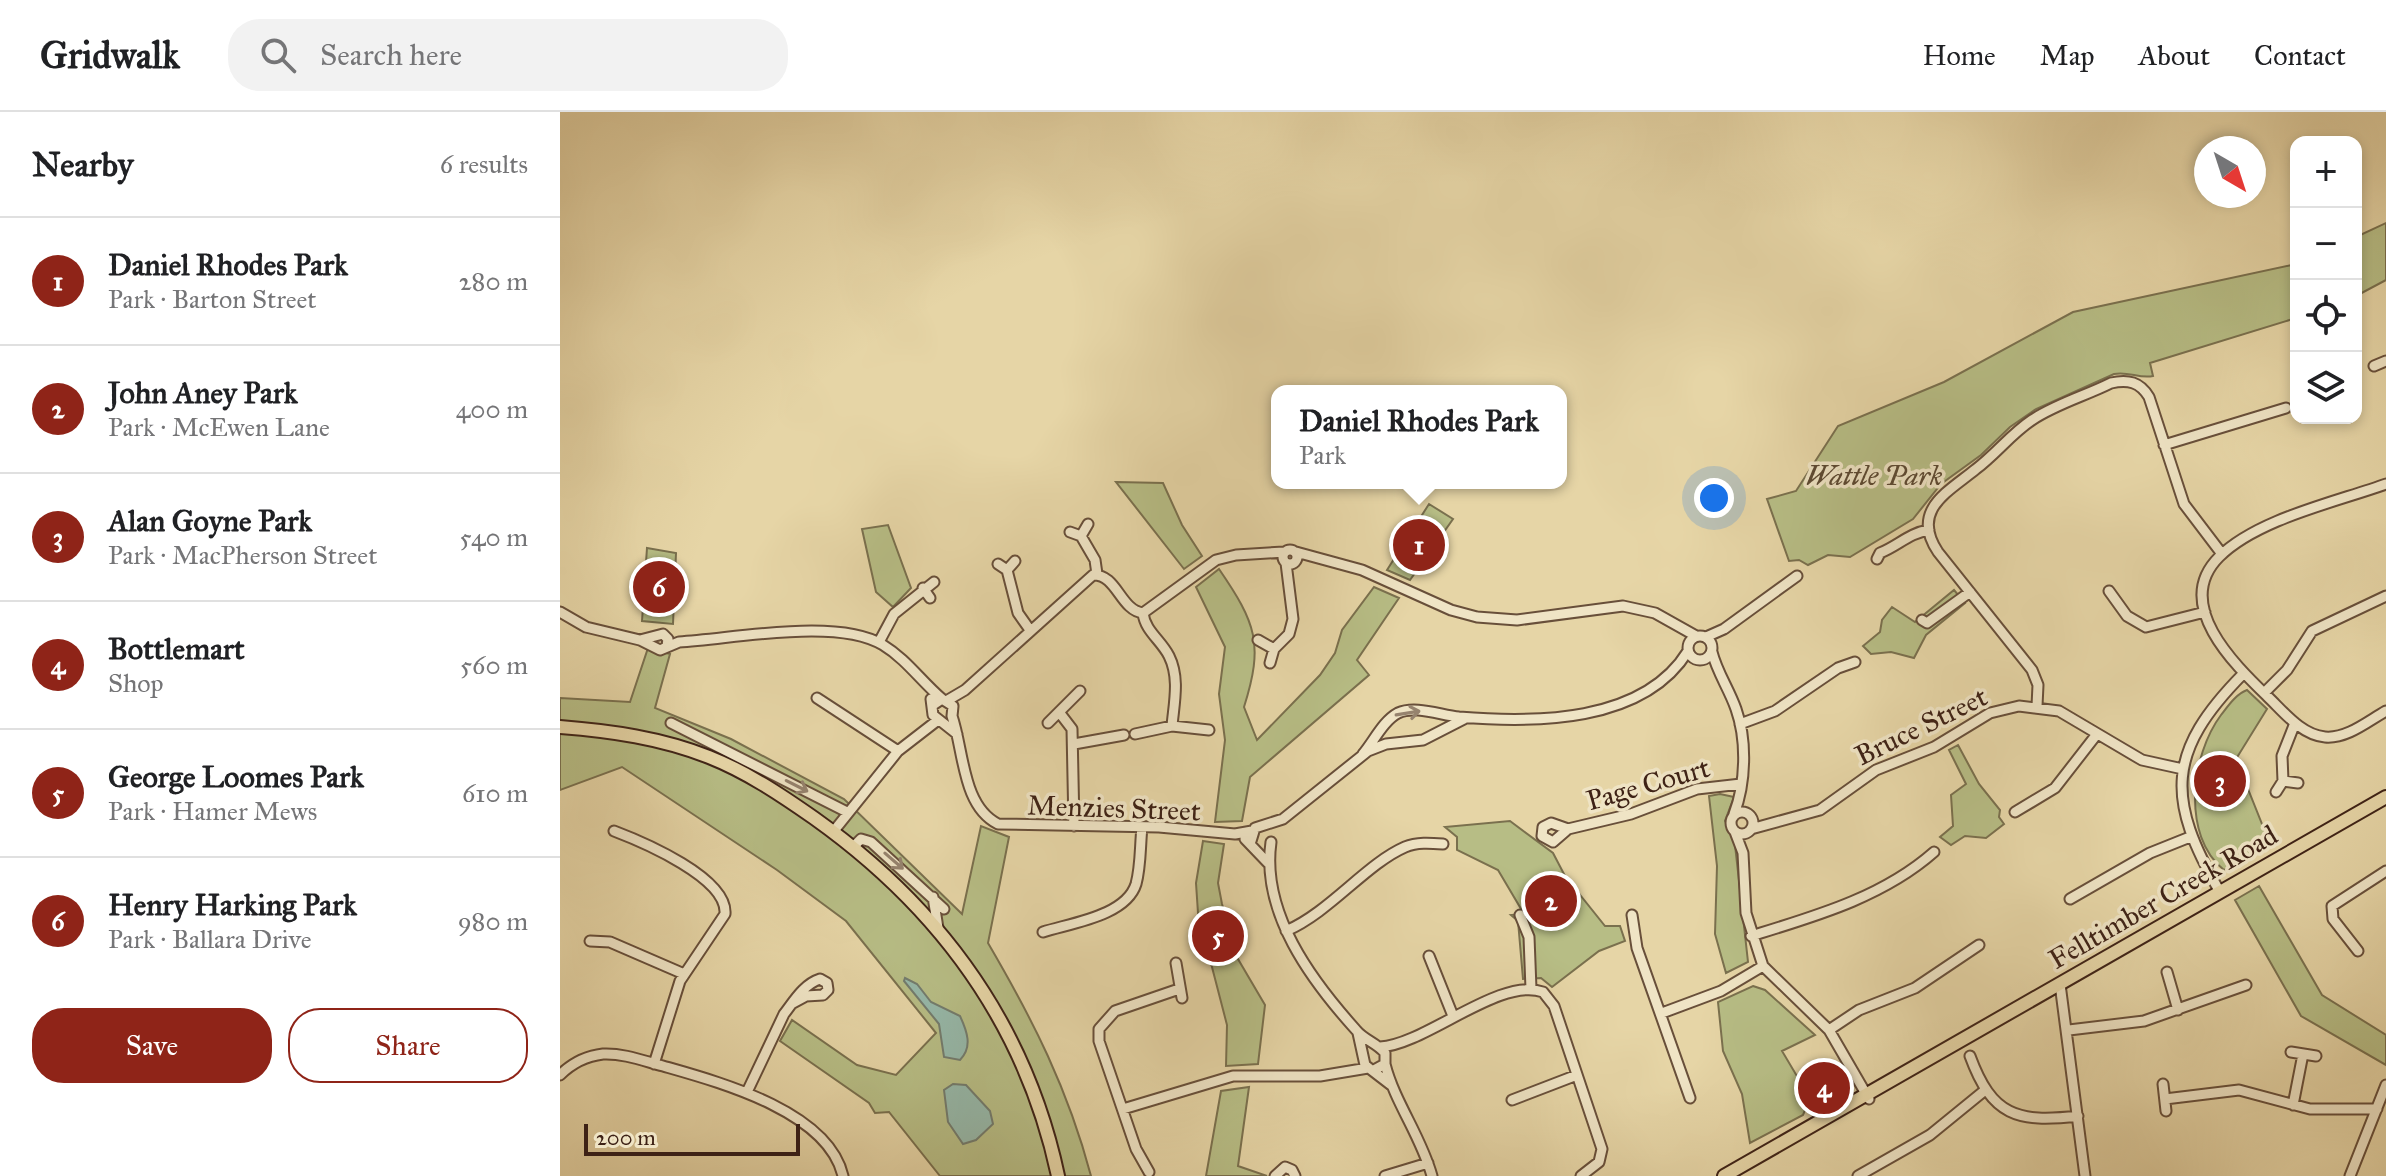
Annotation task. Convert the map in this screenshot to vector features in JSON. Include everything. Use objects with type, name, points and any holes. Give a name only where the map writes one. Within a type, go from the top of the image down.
[{"type":"main road","points":[[560,727],[624,733],[741,764],[852,848],[938,928],[983,988],[1012,1040],[1038,1101],[1058,1176]]},
{"type":"main road","name":"Felltimber Creek Road","points":[[1724,1176],[2386,797]]},
{"type":"street","points":[[2374,366],[2386,361]]},
{"type":"street","points":[[2037,706],[2036,677],[1938,552],[1929,530],[1930,514],[1941,494],[1975,471],[2020,428],[2044,412],[2111,383],[2132,382],[2145,390],[2184,504],[2222,554]]},
{"type":"street","points":[[2164,445],[2286,408]]},
{"type":"street","points":[[2386,484],[2276,523],[2222,554],[2205,580],[2205,612],[2220,646],[2243,674],[2295,723],[2328,738],[2350,732],[2386,711]]},
{"type":"street","points":[[1081,536],[1088,524]]},
{"type":"street","points":[[1877,559],[1880,553],[1896,547],[1910,535],[1929,530]]},
{"type":"street","points":[[1070,532],[1081,536],[1095,560],[1097,574]]},
{"type":"street","points":[[833,832],[898,751],[1087,578],[1097,574],[1106,577],[1134,611],[1143,613],[1216,560],[1236,555],[1270,555],[1290,561],[1310,558],[1362,570],[1451,610],[1477,617],[1517,620],[1623,606],[1655,613],[1681,628],[1720,674],[1740,724],[1741,796],[1730,823],[1743,853],[1746,913],[1763,966],[1829,1030],[1867,1096]]},
{"type":"street","points":[[1015,561],[1003,567],[1013,602],[1030,630]]},
{"type":"street","points":[[1270,663],[1274,649],[1292,627],[1290,561]]},
{"type":"street","points":[[1363,754],[1386,722],[1399,713],[1415,710],[1471,718],[1542,718],[1588,712],[1643,692],[1797,576]]},
{"type":"street","points":[[561,617],[586,627],[653,641],[658,649],[667,641],[826,630],[879,642],[894,614],[934,582]]},
{"type":"street","points":[[923,588],[930,598]]},
{"type":"street","points":[[2109,591],[2127,616],[2146,627],[2205,612]]},
{"type":"street","points":[[1922,620],[1927,623],[1970,592]]},
{"type":"street","points":[[2264,693],[2287,670],[2312,631],[2386,596]]},
{"type":"street","points":[[1143,613],[1144,624],[1172,665],[1176,689],[1172,726]]},
{"type":"street","points":[[1258,640],[1274,649]]},
{"type":"street","name":"Menzies Street","points":[[879,642],[908,664],[943,710],[957,734],[975,802],[992,821],[1011,827],[1142,827],[1235,834],[1253,840]]},
{"type":"street","points":[[1740,724],[1775,711],[1838,668],[1855,662]]},
{"type":"street","points":[[2220,892],[2190,837],[2183,806],[2183,769],[2193,738],[2207,712],[2243,674]]},
{"type":"street","points":[[1048,723],[1080,691]]},
{"type":"street","points":[[817,698],[898,751]]},
{"type":"street","name":"Bruce Street","points":[[1735,832],[1799,818],[1820,810],[1876,770],[1934,747],[1990,713],[2037,706],[2068,715],[2142,760],[2183,769]]},
{"type":"street","points":[[1059,712],[1070,723],[1074,744],[1074,826]]},
{"type":"street","points":[[1253,840],[1363,754],[1382,745],[1423,740],[1451,724],[1471,718]]},
{"type":"street","points":[[671,723],[741,764],[847,812]]},
{"type":"street","points":[[2276,792],[2283,781],[2282,756],[2295,723]]},
{"type":"street","points":[[1074,744],[1172,726],[1209,730]]},
{"type":"street","points":[[2015,812],[2055,788],[2097,734]]},
{"type":"street","points":[[2283,781],[2298,783]]},
{"type":"street","name":"Page Court","points":[[1568,829],[1631,814],[1697,789],[1741,784]]},
{"type":"street","points":[[1741,796],[1749,814],[1750,830],[1743,853]]},
{"type":"street","points":[[1734,814],[1749,814],[1771,822]]},
{"type":"street","points":[[1268,863],[1272,840],[1283,819]]},
{"type":"street","points":[[1043,932],[1115,908],[1128,898],[1137,881],[1142,827]]},
{"type":"street","points":[[1266,827],[1272,840]]},
{"type":"street","points":[[614,831],[658,850],[687,867],[724,900],[725,914],[684,974],[672,999],[654,1064]]},
{"type":"street","points":[[2070,899],[2150,853],[2190,837]]},
{"type":"street","points":[[852,848],[861,839],[871,842],[944,909]]},
{"type":"street","points":[[1253,840],[1263,848],[1272,840]]},
{"type":"street","points":[[1253,840],[1268,863],[1286,931],[1314,978],[1358,1033],[1379,1047],[1391,1085],[1432,1176]]},
{"type":"street","points":[[1286,931],[1309,919],[1406,847],[1443,844]]},
{"type":"street","points":[[1751,936],[1873,893],[1904,876],[1934,852]]},
{"type":"street","points":[[2358,951],[2333,919],[2332,906],[2386,871]]},
{"type":"street","points":[[933,897],[938,928]]},
{"type":"street","points":[[1520,915],[1529,937],[1531,989]]},
{"type":"street","points":[[1632,915],[1637,948],[1690,1098]]},
{"type":"street","points":[[590,941],[610,942],[684,974]]},
{"type":"street","points":[[1829,1030],[1859,1010],[1921,984],[1979,945]]},
{"type":"street","points":[[1429,956],[1453,1016]]},
{"type":"street","points":[[1149,1172],[1136,1149],[1099,1041],[1099,1029],[1115,1011],[1181,993],[1176,963]]},
{"type":"street","points":[[1662,1013],[1721,991],[1763,966]]},
{"type":"street","points":[[2167,972],[2178,1010]]},
{"type":"street","points":[[2060,984],[2069,1030],[2085,1176]]},
{"type":"street","points":[[2069,1030],[2144,1021],[2246,985]]},
{"type":"street","points":[[1349,1070],[1370,1047],[1400,1044],[1453,1016],[1531,989],[1543,992],[1551,1001],[1602,1149],[1599,1162],[1581,1176]]},
{"type":"street","points":[[747,1092],[772,1033],[793,1003]]},
{"type":"street","points":[[1358,1033],[1363,1056],[1371,1069],[1391,1085]]},
{"type":"street","points":[[1123,1109],[1233,1076],[1320,1076],[1371,1069],[1386,1062],[1400,1044]]},
{"type":"street","points":[[2291,1052],[2316,1056]]},
{"type":"street","points":[[560,1075],[575,1063],[606,1054],[654,1064],[747,1092],[784,1112],[824,1141],[838,1159],[843,1176]]},
{"type":"street","points":[[2293,1105],[2303,1054]]},
{"type":"street","points":[[1970,1056],[1984,1091],[2008,1112],[2030,1119],[2078,1116]]},
{"type":"street","points":[[1512,1100],[1577,1075]]},
{"type":"street","points":[[2163,1084],[2166,1111]]},
{"type":"street","points":[[2350,1176],[2386,1085]]},
{"type":"street","points":[[2165,1099],[2239,1090],[2323,1110],[2377,1109]]},
{"type":"street","points":[[1858,1176],[1930,1135],[1984,1091]]},
{"type":"street","points":[[1385,1176],[1428,1163]]},
{"type":"street","points":[[1275,1176],[1283,1167],[1291,1169],[1295,1176]]},
{"type":"green space","points":[[2386,223],[2386,280],[2362,293],[2362,280],[2362,234]]},
{"type":"green space","name":"Wattle Park","points":[[2290,265],[2290,320],[2150,363],[2153,376],[2114,374],[2036,409],[1941,484],[1913,519],[1850,557],[1828,555],[1808,565],[1799,560],[1789,561],[1767,499],[1796,491],[1838,426],[1944,382],[2073,312]]},
{"type":"green space","points":[[1116,482],[1163,483],[1182,525],[1202,556],[1184,569]]},
{"type":"green space","points":[[1429,504],[1453,519],[1410,580],[1387,570]]},
{"type":"green space","points":[[888,525],[911,588],[893,607],[876,592],[862,529]]},
{"type":"green space","points":[[647,548],[676,553],[673,624],[642,621]]},
{"type":"green space","points":[[1219,569],[1241,604],[1253,635],[1254,666],[1244,707],[1257,740],[1320,675],[1335,653],[1342,630],[1374,587],[1399,598],[1357,660],[1369,675],[1250,777],[1242,821],[1215,822],[1225,740],[1219,694],[1225,647],[1196,587]]},
{"type":"green space","points":[[1954,590],[1965,603],[1926,635],[1914,658],[1891,652],[1871,654],[1863,646],[1880,632],[1882,620],[1892,607],[1915,622]]},
{"type":"green space","points":[[648,648],[670,654],[655,708],[731,739],[844,799],[962,914],[981,826],[1009,837],[988,943],[1048,1056],[1072,1114],[1091,1176],[940,1176],[889,1112],[875,1113],[869,1103],[780,1041],[792,1020],[857,1065],[896,1075],[936,1033],[846,921],[777,870],[622,767],[560,790],[560,698],[630,702]]},
{"type":"green space","points":[[2247,690],[2267,709],[2236,759],[2270,844],[2224,870],[2210,855],[2201,837],[2196,817],[2197,773],[2203,751],[2221,715],[2239,694]]},
{"type":"green space","points":[[1958,745],[1979,784],[2000,810],[1999,817],[2004,824],[1986,838],[1965,836],[1951,845],[1940,837],[1953,826],[1951,795],[1966,784],[1949,750]]},
{"type":"green space","points":[[1720,794],[1734,797],[1725,821],[1734,836],[1748,962],[1726,973],[1715,934],[1717,866],[1709,796]]},
{"type":"green space","points":[[1510,821],[1553,853],[1565,876],[1605,926],[1620,926],[1625,941],[1599,951],[1552,987],[1541,978],[1523,979],[1518,921],[1511,915],[1524,914],[1498,870],[1457,850],[1457,837],[1445,827]]},
{"type":"green space","points":[[1203,841],[1224,844],[1218,883],[1222,904],[1238,959],[1265,1005],[1258,1064],[1226,1066],[1227,1025],[1198,913],[1196,883]]},
{"type":"green space","points":[[2259,886],[2322,995],[2386,1035],[2386,1065],[2301,1016],[2235,900]]},
{"type":"green space","points":[[1753,986],[1765,990],[1815,1035],[1782,1051],[1810,1098],[1803,1115],[1750,1143],[1742,1094],[1723,1051],[1718,1002]]},
{"type":"green space","points":[[1249,1087],[1238,1166],[1267,1176],[1206,1176],[1221,1091]]},
{"type":"shaded area","points":[[905,978],[917,984],[931,1002],[960,1016],[968,1044],[960,1060],[944,1057],[939,1024],[904,981]]},
{"type":"shaded area","points":[[953,1084],[966,1085],[990,1111],[993,1124],[976,1140],[963,1144],[948,1122],[944,1090]]},
{"type":"place","name":"Daniel Rhodes Park","points":[[1419,545]]},
{"type":"place","name":"Henry Harking Park","points":[[659,587]]},
{"type":"place","name":"Alan Goyne Park","points":[[2220,781]]},
{"type":"place","name":"John Aney Park","points":[[1551,901]]},
{"type":"place","name":"George Loomes Park","points":[[1218,936]]},
{"type":"place","name":"Bottlemart","points":[[1824,1088]]}]
